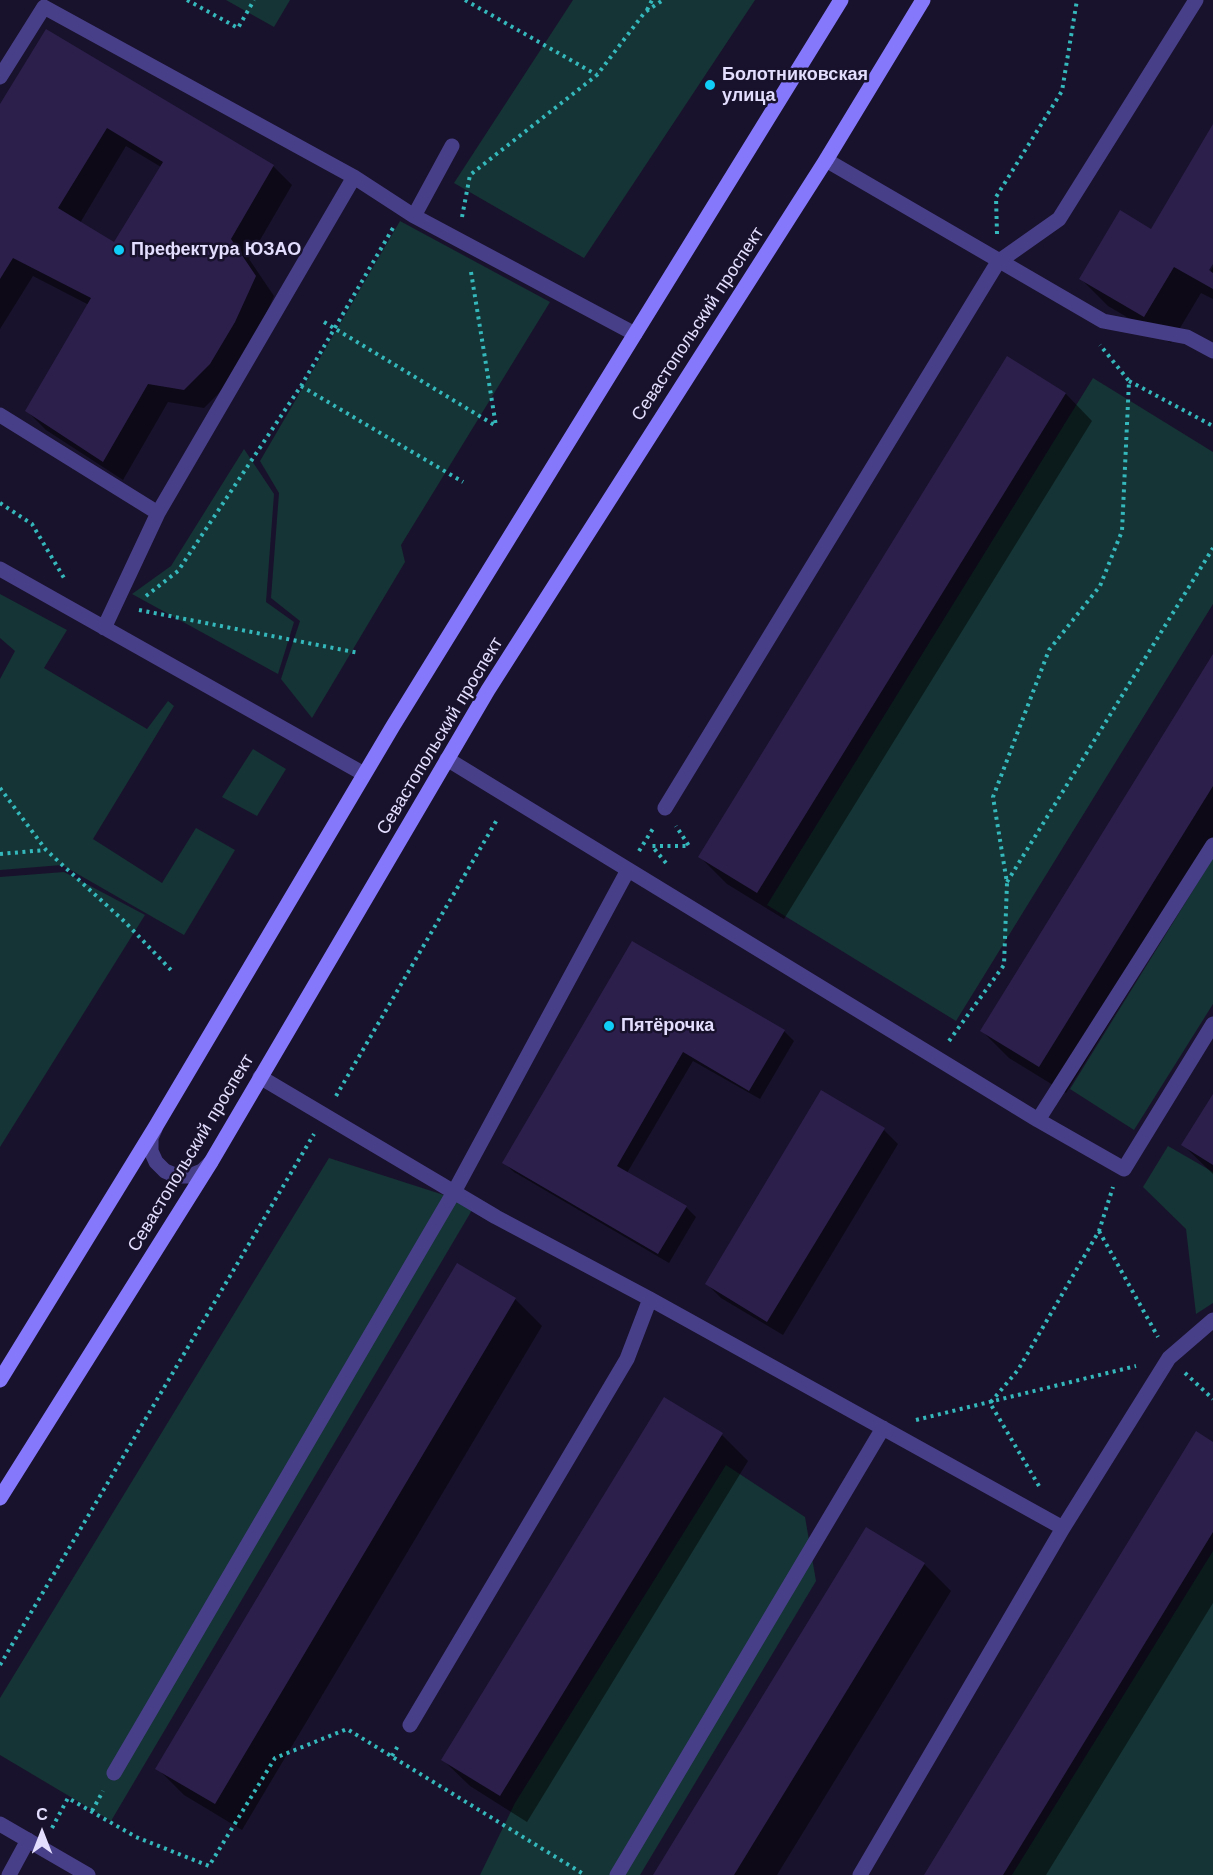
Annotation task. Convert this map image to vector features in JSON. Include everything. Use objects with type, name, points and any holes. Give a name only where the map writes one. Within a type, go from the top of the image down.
[{"type":"main road","points":[[0,1380],[156,1126],[364,774],[841,0]]},
{"type":"main road","name":"Севастопольский проспект","points":[[0,1498],[211,1162],[447,759],[826,160],[923,0]]},
{"type":"street","points":[[665,808],[998,262],[1059,219],[1196,0]]},
{"type":"street","points":[[0,77],[44,7],[354,177],[409,213],[635,334]]},
{"type":"street","points":[[409,213],[452,146]]},
{"type":"street","points":[[826,160],[1103,321],[1188,337],[1213,351]]},
{"type":"street","points":[[104,628],[158,513],[354,177]]},
{"type":"street","points":[[0,415],[158,513]]},
{"type":"street","points":[[0,569],[364,774]]},
{"type":"street","points":[[447,759],[1038,1120],[1124,1169],[1213,1024]]},
{"type":"street","points":[[1038,1120],[1213,844]]},
{"type":"street","points":[[114,1773],[454,1192],[628,870]]},
{"type":"street","points":[[260,1077],[454,1192],[1064,1528]]},
{"type":"street","points":[[156,1126],[151,1138],[151,1151],[156,1162],[165,1171],[177,1176],[190,1176],[201,1171],[211,1162]]},
{"type":"street","points":[[410,1725],[627,1359],[650,1299]]},
{"type":"street","points":[[860,1875],[1064,1528],[1170,1358],[1213,1320]]},
{"type":"street","points":[[616,1875],[884,1428]]},
{"type":"street","points":[[0,1824],[88,1875]]},
{"type":"street","points":[[9,1875],[35,1844]]},
{"type":"path","points":[[187,0],[238,28],[254,0]]},
{"type":"path","points":[[465,0],[597,75]]},
{"type":"path","points":[[528,129],[597,75],[652,0]]},
{"type":"path","points":[[645,12],[663,0]]},
{"type":"path","points":[[998,262],[996,197],[1062,91],[1077,0]]},
{"type":"path","points":[[359,653],[132,608],[178,571],[301,386],[334,328],[409,213]]},
{"type":"path","points":[[324,322],[496,426]]},
{"type":"path","points":[[1099,344],[1129,381],[1213,426]]},
{"type":"path","points":[[937,1058],[1004,965],[1007,883],[993,797],[1049,650],[1100,586],[1122,531],[1129,381]]},
{"type":"path","points":[[301,386],[463,482]]},
{"type":"path","points":[[0,503],[32,524],[66,581]]},
{"type":"path","points":[[1007,883],[1213,548]]},
{"type":"path","points":[[0,788],[46,850],[125,922],[171,970]]},
{"type":"path","points":[[0,1665],[510,798]]},
{"type":"path","points":[[628,870],[665,808],[689,846],[652,846],[670,868]]},
{"type":"path","points":[[0,854],[46,850]]},
{"type":"path","points":[[990,1403],[1018,1370],[1099,1231],[1113,1187],[1124,1169]]},
{"type":"path","points":[[1099,1231],[1170,1358],[1213,1399]]},
{"type":"path","points":[[884,1428],[1170,1358]]},
{"type":"path","points":[[990,1403],[1041,1489]]},
{"type":"path","points":[[35,1844],[68,1798],[136,1837],[209,1866],[275,1758],[347,1729],[585,1875]]},
{"type":"green space","points":[[226,0],[290,0],[274,27]]},
{"type":"green space","points":[[573,0],[755,0],[584,258],[454,183]]},
{"type":"green space","points":[[400,221],[550,302],[401,545],[405,562],[312,718],[281,679],[300,621],[271,598],[279,493],[260,461]]},
{"type":"green space","points":[[1093,378],[1213,452],[1213,604],[956,1021],[767,905]]},
{"type":"green space","points":[[244,449],[274,494],[266,602],[294,622],[278,674],[132,594],[171,566]]},
{"type":"green space","points":[[0,594],[67,630],[44,668],[147,729],[168,701],[174,706],[93,839],[162,883],[196,828],[235,850],[184,935],[62,865],[0,870],[0,679],[15,651],[0,638]]},
{"type":"green space","points":[[253,749],[286,769],[257,816],[222,797]]},
{"type":"green space","points":[[1213,858],[1213,1004],[1134,1130],[1070,1089]]},
{"type":"green space","points":[[64,872],[145,915],[0,1147],[0,877]]},
{"type":"green space","points":[[1168,1146],[1213,1172],[1213,1303],[1196,1314],[1186,1229],[1143,1187]]},
{"type":"green space","points":[[329,1158],[475,1205],[111,1821],[0,1755],[0,1698]]},
{"type":"green space","points":[[726,1465],[805,1517],[816,1581],[640,1875],[480,1875],[515,1803]]},
{"type":"green space","points":[[1213,1551],[1213,1875],[1012,1875]]},
{"type":"building","name":"Префектура ЮЗАО","points":[[46,29],[274,165],[231,239],[256,276],[235,322],[210,364],[184,390],[148,384],[103,462],[25,411],[91,298],[13,258],[0,279],[0,104]],"holes":[[[107,128],[163,162],[114,242],[58,208]]]},
{"type":"building","points":[[1213,124],[1213,264],[1209,270],[1213,273],[1213,289],[1174,267],[1144,317],[1079,279],[1120,210],[1151,229]]},
{"type":"building","points":[[1007,356],[1066,393],[757,893],[698,857]]},
{"type":"building","points":[[1213,654],[1213,786],[1039,1067],[980,1031]]},
{"type":"building","points":[[632,941],[785,1030],[749,1091],[683,1052],[617,1166],[687,1206],[658,1254],[502,1163]]},
{"type":"building","points":[[821,1090],[885,1128],[767,1322],[705,1284]]},
{"type":"building","points":[[1213,1094],[1213,1165],[1181,1145]]},
{"type":"building","points":[[457,1263],[516,1298],[215,1804],[155,1769]]},
{"type":"building","points":[[664,1397],[723,1433],[500,1796],[441,1760]]},
{"type":"building","points":[[1196,1431],[1213,1442],[1213,1532],[1003,1875],[924,1875]]},
{"type":"building","points":[[866,1527],[925,1563],[734,1875],[653,1875]]},
{"type":"place","name":"Болотниковская улица","points":[[710,85]]},
{"type":"place","name":"Префектура ЮЗАО","points":[[119,250]]},
{"type":"place","name":"Пятёрочка","points":[[609,1026]]}]
